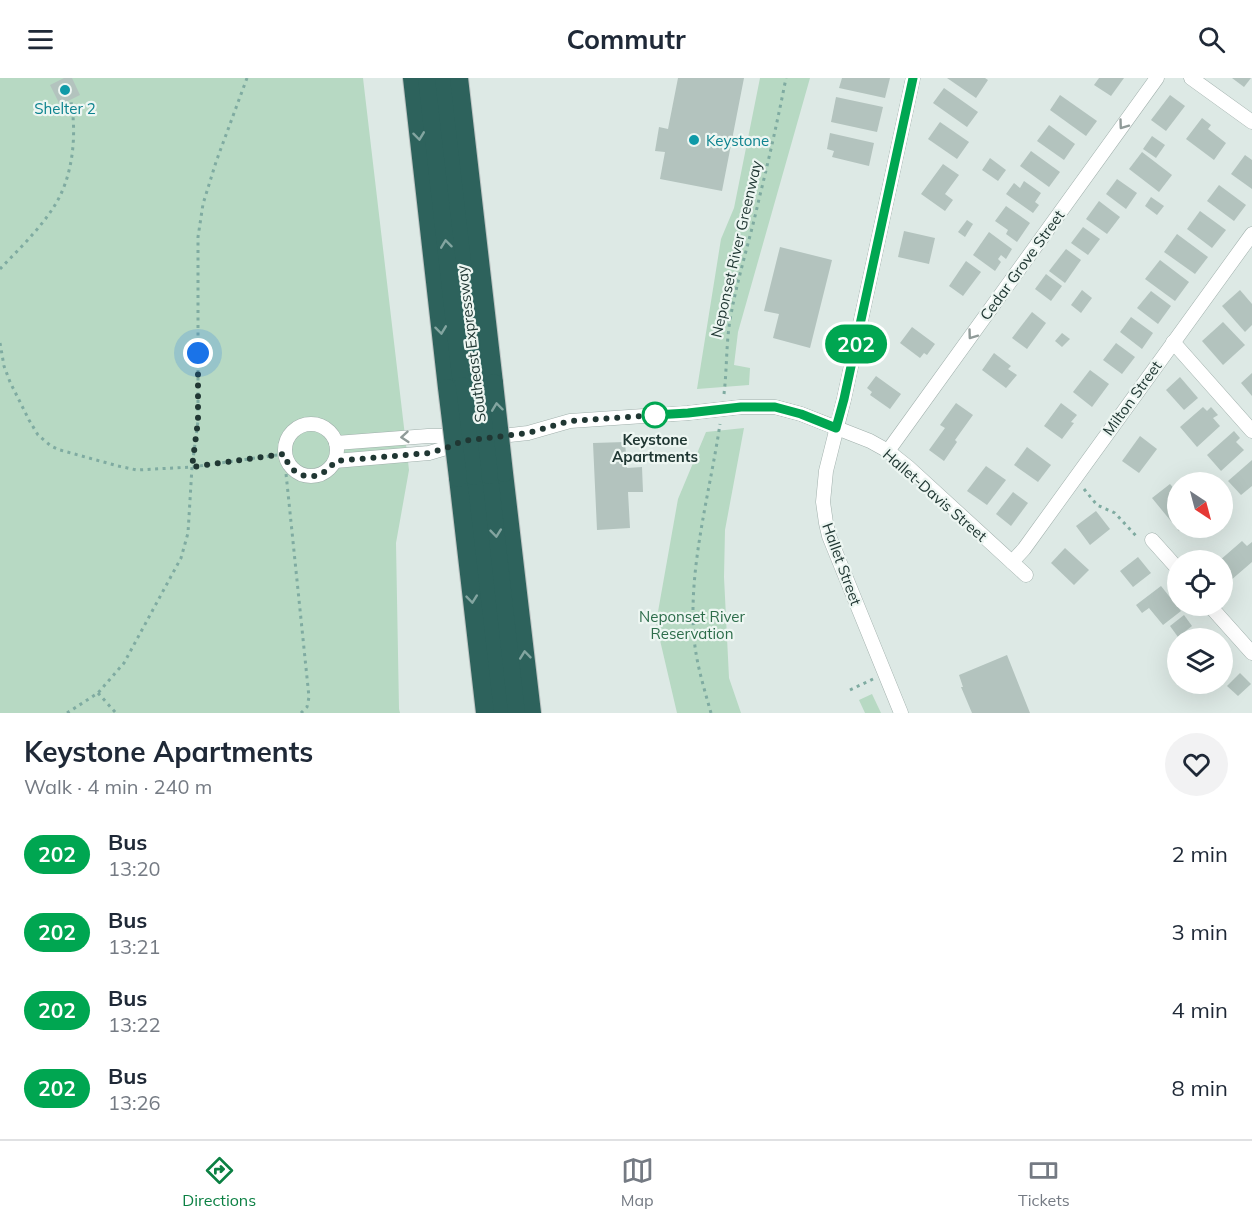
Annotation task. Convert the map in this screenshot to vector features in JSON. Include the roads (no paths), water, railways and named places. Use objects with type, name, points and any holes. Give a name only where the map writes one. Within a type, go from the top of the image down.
[{"type":"highway","name":"Southeast Expressway","points":[[412,78],[471,386],[481,475],[532,713]]},
{"type":"highway","points":[[427,78],[471,386]]},
{"type":"highway","points":[[444,78],[471,386]]},
{"type":"highway","name":"Southeast Expressway","points":[[459,78],[471,386],[481,475],[485,713]]},
{"type":"highway","points":[[481,475],[500,713]]},
{"type":"highway","points":[[481,475],[516,713]]},
{"type":"street","name":"Hallet Street","points":[[901,713],[833,548],[825,523],[823,502],[824,482],[913,78]]},
{"type":"street","name":"Cedar Grove Street","points":[[888,452],[1157,78]]},
{"type":"street","points":[[1191,78],[1252,122]]},
{"type":"street","name":"Milton Street","points":[[1012,562],[1024,549],[1252,234]]},
{"type":"street","points":[[1173,342],[1252,431]]},
{"type":"street","points":[[335,461],[429,453],[463,441],[528,433],[570,421],[688,413],[750,406],[775,407],[792,411],[836,428]]},
{"type":"street","points":[[307,424],[322,426],[333,436],[336,443],[335,461],[330,468],[315,476],[298,474],[291,469],[284,454],[289,434],[307,424]]},
{"type":"street","name":"Hallet-Davis Street","points":[[836,428],[870,441],[908,467],[1026,575]]},
{"type":"street","points":[[336,443],[438,435],[463,441]]},
{"type":"street","points":[[1152,540],[1167,557]]},
{"type":"street","points":[[1219,616],[1252,652]]},
{"type":"place","name":"Shelter 2","points":[[65,90]]},
{"type":"place","name":"Keystone","points":[[694,140]]},
{"type":"place","name":"Keystone Apartments","points":[[655,415]]},
{"type":"park label","name":"Neponset River Reservation","points":[[692,624]]}]
